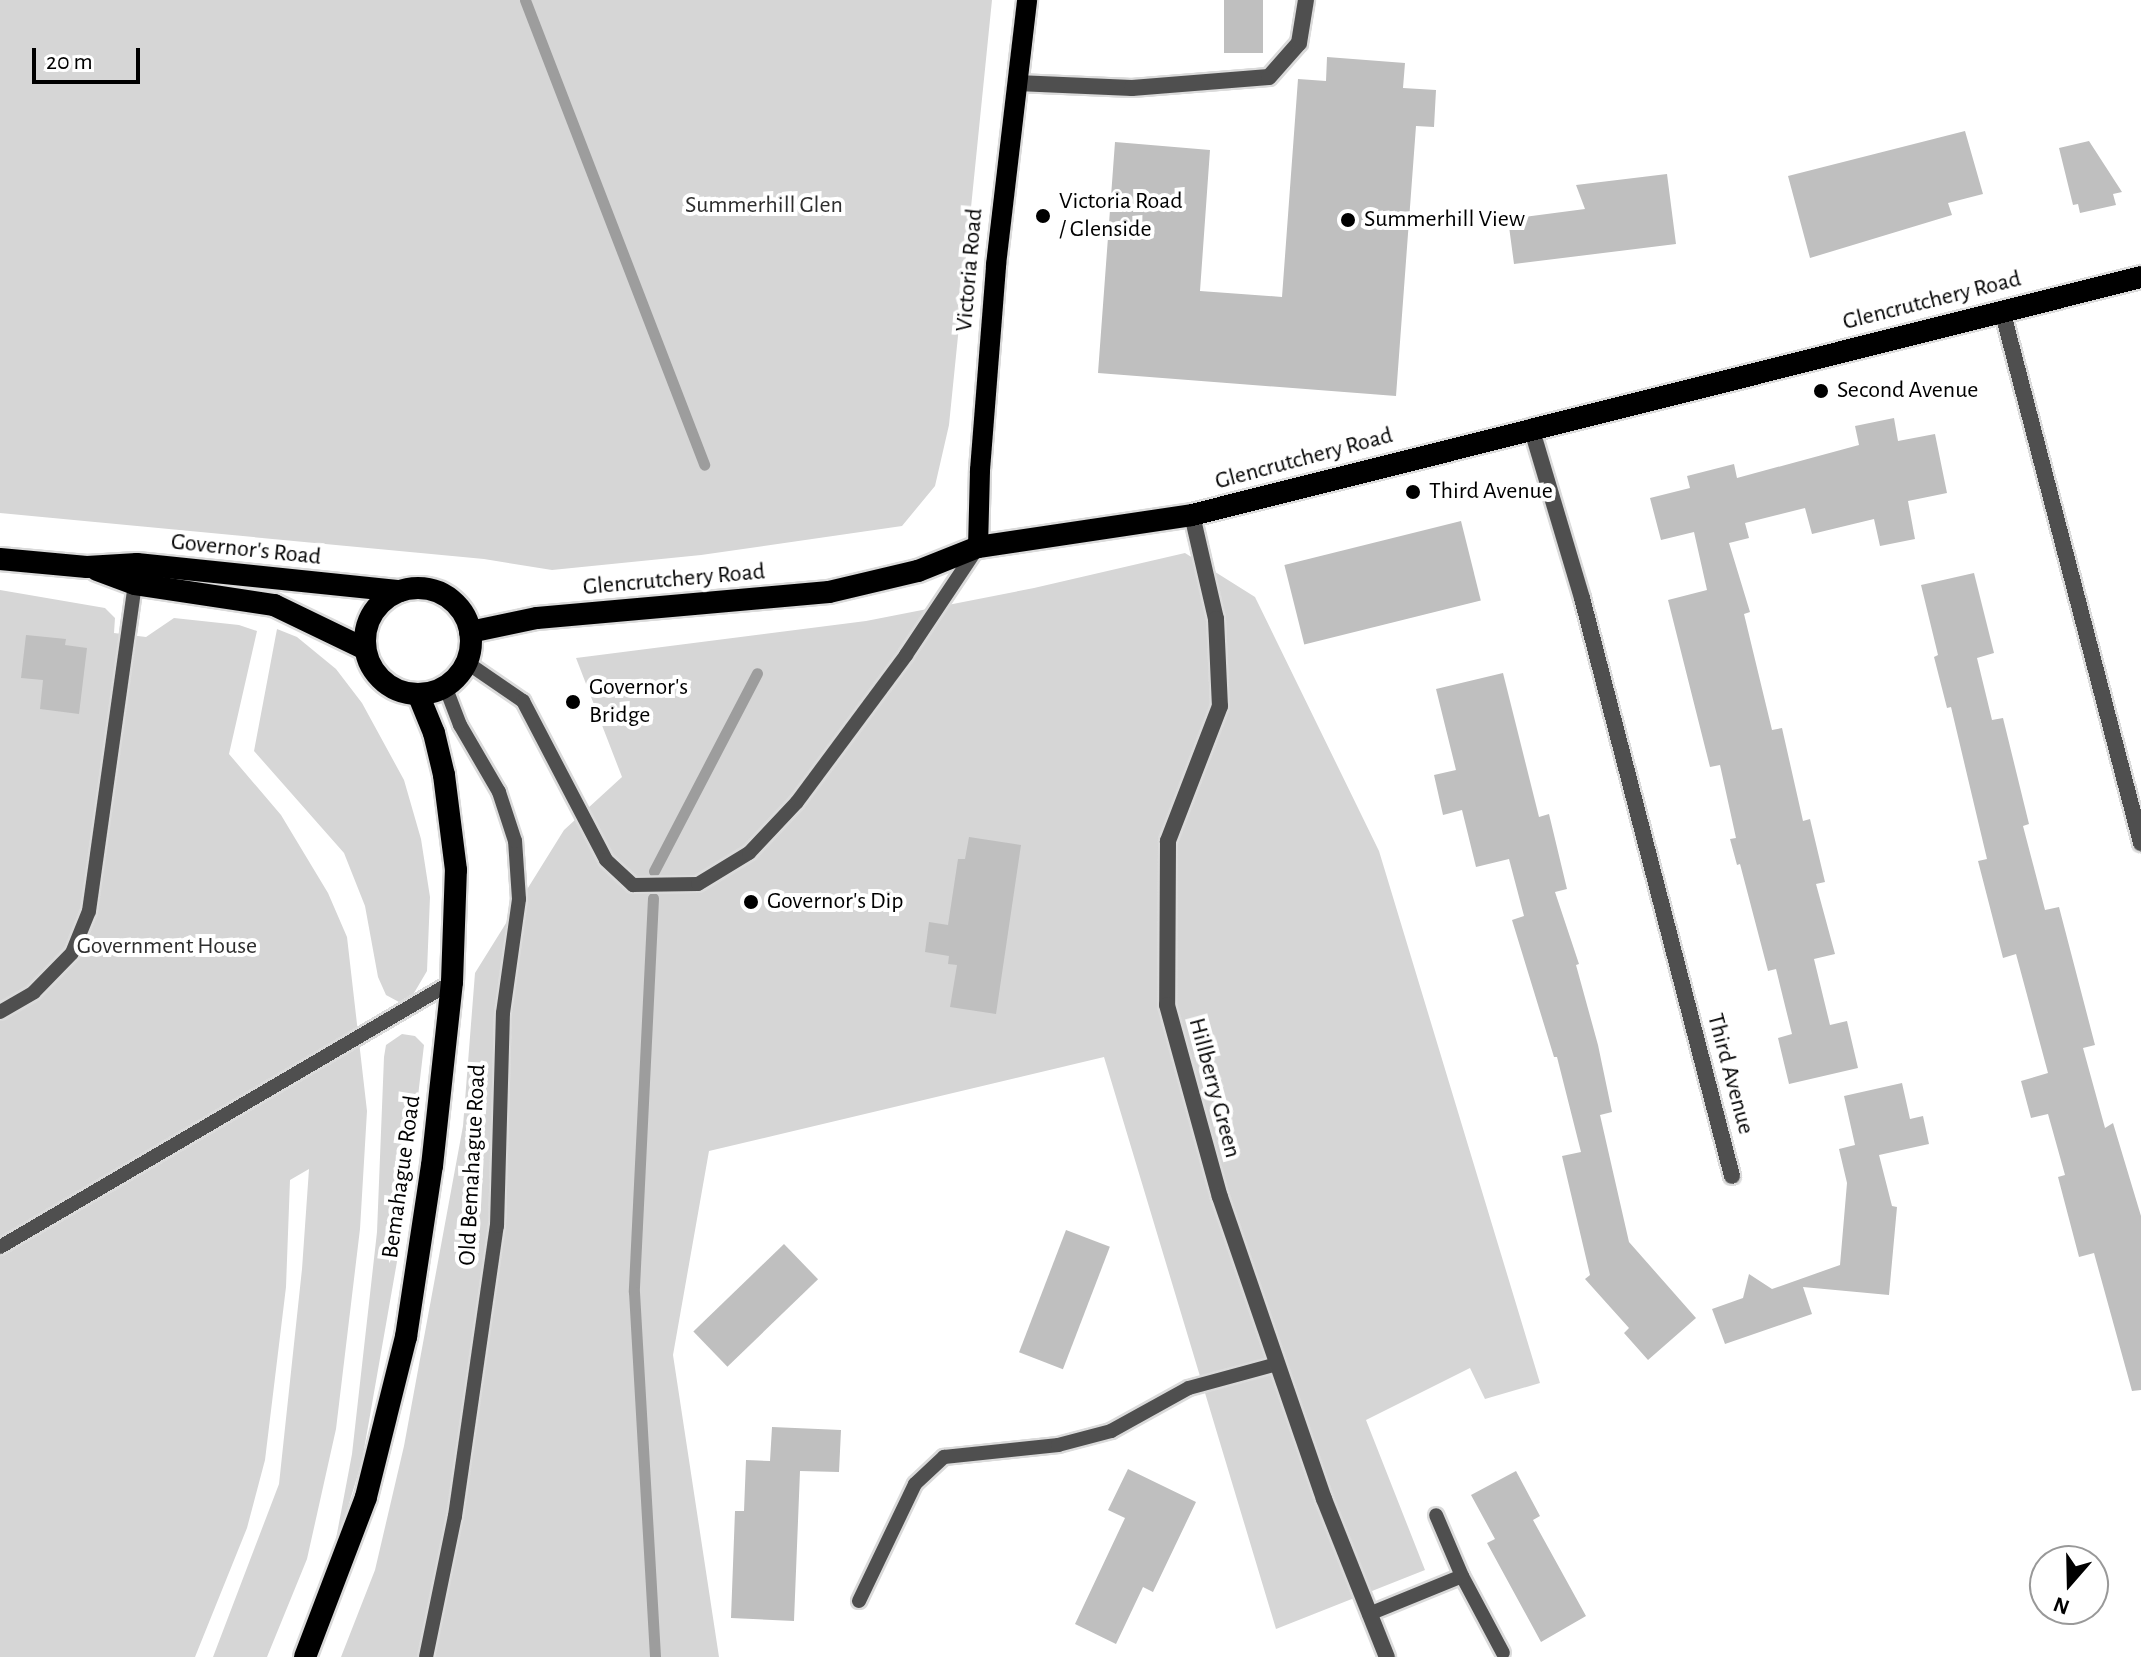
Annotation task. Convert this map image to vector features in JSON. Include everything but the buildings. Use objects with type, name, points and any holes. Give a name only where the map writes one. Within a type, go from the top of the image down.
[{"type":"highway","name":"Glencrutchery Road","points":[[470,632],[537,618],[829,592],[918,571],[978,547],[1192,515],[1531,427],[2141,277]]},
{"type":"highway","name":"Governor's Road","points":[[0,559],[136,574],[400,591]]},
{"type":"highway","name":"Governor's Road","points":[[136,574],[274,605],[365,649]]},
{"type":"highway","points":[[418,588],[444,596],[464,614],[470,632],[466,662],[445,686],[418,694],[389,685],[370,664],[365,649],[369,620],[387,597],[400,591],[418,588]]},
{"type":"highway","name":"Bemahague Road","points":[[305,1657],[366,1497],[406,1337],[432,1166],[452,982],[456,870],[444,775],[434,733],[418,694]]},
{"type":"main road","name":"Victoria Road","points":[[978,547],[980,470],[996,265],[1027,0]]},
{"type":"street","points":[[1017,83],[1132,88],[1269,77],[1299,43],[1306,0]]},
{"type":"street","points":[[2002,310],[2141,843]]},
{"type":"street","name":"Third Avenue","points":[[1531,427],[1582,598],[1732,1176]]},
{"type":"street","name":"Hillberry Green","points":[[1192,515],[1216,619],[1220,706],[1168,841],[1167,1005],[1220,1197],[1324,1499],[1387,1657]]},
{"type":"lane","points":[[466,662],[523,701],[606,860],[633,885],[698,884],[749,853],[797,802],[906,655],[978,547]]},
{"type":"lane","points":[[0,1012],[34,992],[72,953],[89,911],[136,574]]},
{"type":"lane","name":"Old Bemahague Road","points":[[426,1657],[455,1516],[497,1226],[503,1013],[519,899],[515,841],[499,792],[465,735],[445,686]]},
{"type":"lane","points":[[0,1247],[452,982]]},
{"type":"lane","points":[[859,1601],[915,1484],[944,1457],[1058,1445],[1111,1431],[1189,1388],[1277,1364]]},
{"type":"lane","points":[[1436,1515],[1462,1576],[1503,1653]]},
{"type":"lane","points":[[1369,1614],[1462,1576]]},
{"type":"green space","name":"Summerhill Glen","points":[[0,0],[992,0],[949,425],[935,486],[902,526],[701,555],[552,570],[484,559],[0,513]]},
{"type":"green space","points":[[1185,553],[1255,597],[1379,851],[1540,1383],[1485,1399],[1470,1368],[1366,1420],[1425,1570],[1276,1629],[1104,1057],[709,1151],[673,1355],[719,1657],[341,1657],[375,1570],[404,1446],[463,1126],[475,973],[564,830],[622,777],[576,658],[866,621],[1034,588]]},
{"type":"green space","name":"Government House","points":[[0,590],[105,608],[115,618],[114,633],[146,637],[174,618],[239,625],[257,631],[229,754],[281,815],[328,893],[347,937],[367,1111],[360,1229],[336,1429],[307,1559],[267,1657],[213,1657],[279,1484],[302,1269],[309,1169],[290,1180],[286,1287],[265,1460],[247,1528],[195,1657],[0,1657]]},
{"type":"green space","points":[[277,629],[297,637],[336,669],[362,703],[404,780],[421,839],[430,897],[427,971],[414,993],[399,1002],[386,995],[378,977],[365,906],[344,853],[254,751]]},
{"type":"green space","points":[[402,1034],[415,1036],[424,1045],[402,1233],[362,1461],[332,1560],[352,1454],[377,1232],[384,1057],[386,1045]]},
{"type":"waterway","points":[[525,0],[704,465]]},
{"type":"waterway","points":[[654,871],[757,673]]},
{"type":"waterway","points":[[653,898],[634,1292],[655,1657]]},
{"type":"place","name":"Victoria Road / Glenside","points":[[1043,216]]},
{"type":"place","name":"Summerhill View","points":[[1348,220]]},
{"type":"place","name":"Second Avenue","points":[[1821,391]]},
{"type":"place","name":"Third Avenue","points":[[1413,492]]},
{"type":"place","name":"Governor's Bridge","points":[[573,702]]},
{"type":"place","name":"Governor's Dip","points":[[751,902]]}]
